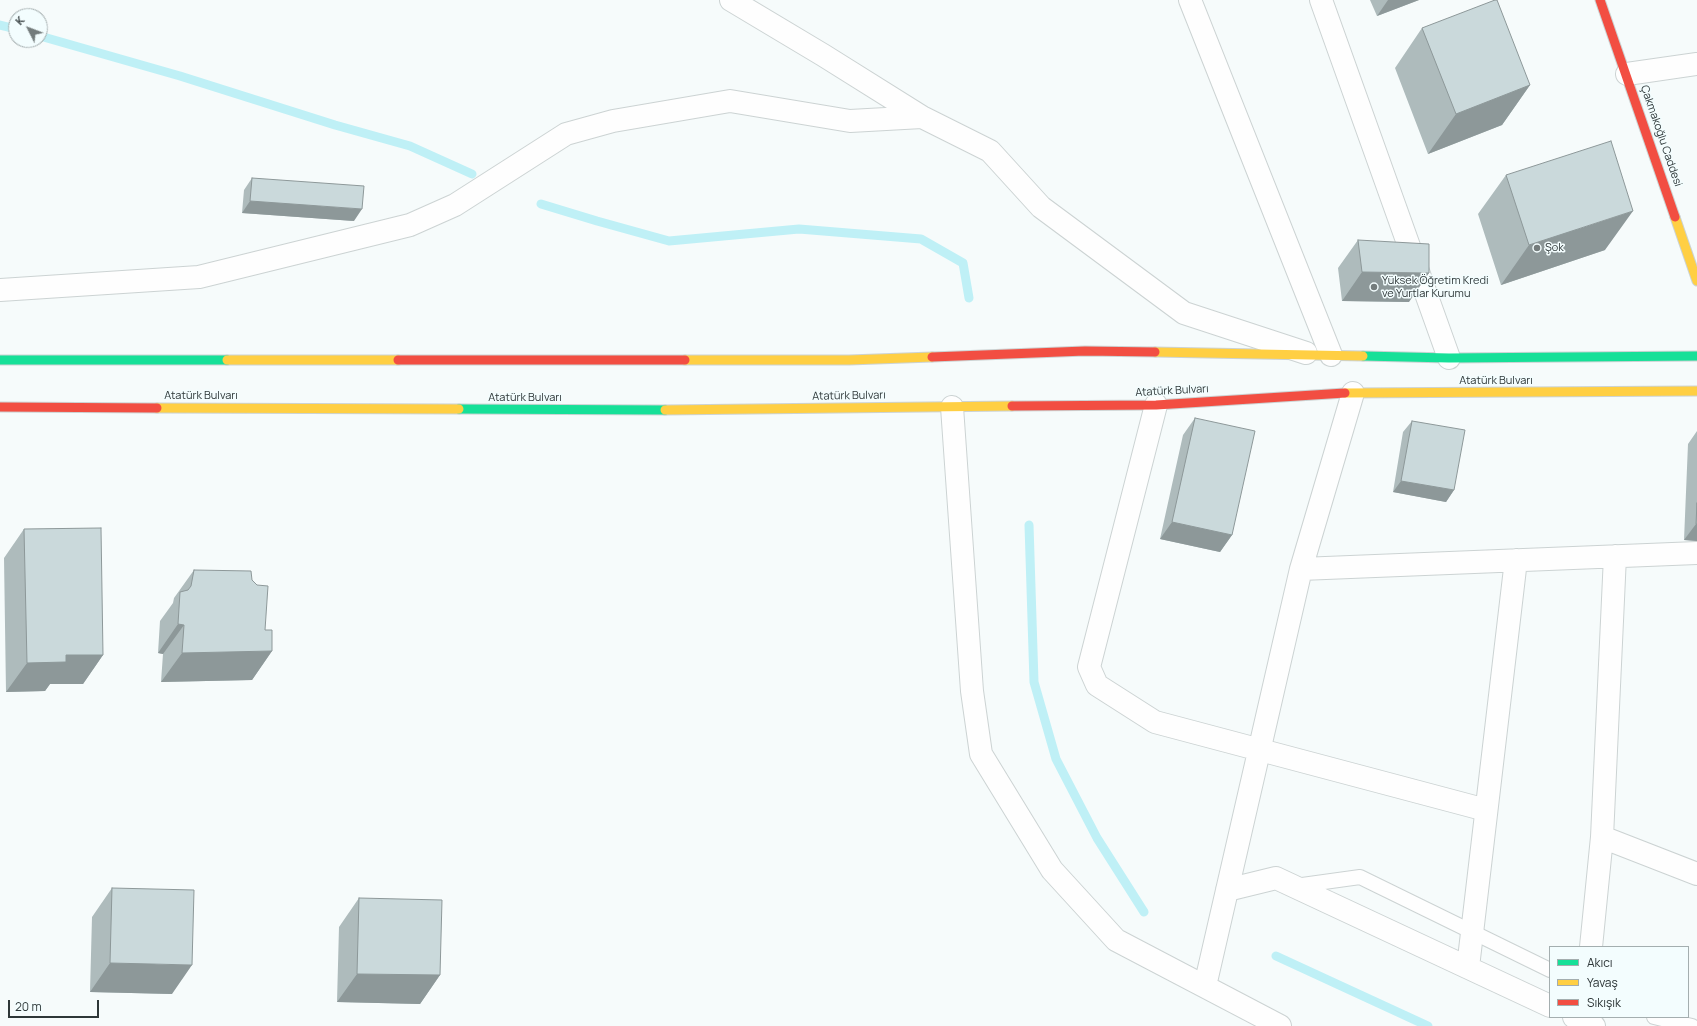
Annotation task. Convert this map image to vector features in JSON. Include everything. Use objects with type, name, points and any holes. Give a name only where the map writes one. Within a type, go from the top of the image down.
[{"type":"main road","name":"Çakmakoğlu Caddesi","points":[[1600,0],[1627,74],[1697,281]]},
{"type":"main road","points":[[0,360],[849,360],[1085,351],[1449,358],[1697,356]]},
{"type":"main road","name":"Atatürk Bulvarı","points":[[0,407],[627,410],[1156,405],[1353,393],[1697,391]]},
{"type":"street","points":[[731,0],[922,117],[990,151],[1041,207],[1184,313],[1323,355]]},
{"type":"street","points":[[1190,0],[1323,355]]},
{"type":"street","points":[[1321,0],[1449,358]]},
{"type":"street","points":[[1627,74],[1697,64]]},
{"type":"street","points":[[0,290],[199,277],[410,225],[455,205],[566,134],[613,121],[730,101],[850,121],[922,117]]},
{"type":"street","points":[[1205,986],[1258,749],[1301,568],[1353,393]]},
{"type":"street","points":[[1156,405],[1089,666],[1097,685],[1155,722],[1486,810]]},
{"type":"street","points":[[952,406],[972,691],[981,754],[1052,870],[1116,940],[1280,1026]]},
{"type":"street","points":[[1301,568],[1697,553]]},
{"type":"street","points":[[1591,946],[1602,838],[1615,556]]},
{"type":"street","points":[[1468,967],[1516,560]]},
{"type":"street","points":[[1602,838],[1697,874]]},
{"type":"street","points":[[1227,890],[1276,878],[1549,1006]]},
{"type":"lane","points":[[1294,886],[1360,877],[1549,970]]},
{"type":"lane","points":[[1658,1018],[1692,1026]]},
{"type":"building","points":[[1497,0],[1530,85],[1456,114],[1422,28]]},
{"type":"building","points":[[1611,141],[1633,211],[1529,245],[1506,175]]},
{"type":"building","points":[[252,178],[364,186],[362,209],[250,201]]},
{"type":"building","points":[[1358,240],[1429,244],[1429,273],[1362,272]]},
{"type":"building","points":[[1195,418],[1255,431],[1232,535],[1172,522]]},
{"type":"building","points":[[1412,421],[1465,430],[1454,490],[1401,481]]},
{"type":"building","points":[[1697,503],[1697,524],[1696,524]]},
{"type":"building","points":[[101,528],[103,655],[66,655],[66,662],[27,663],[24,529]]},
{"type":"building","points":[[194,570],[251,571],[252,580],[257,585],[268,586],[265,630],[272,630],[272,651],[182,653],[184,625],[178,624],[180,592],[188,590],[191,586]]},
{"type":"building","points":[[112,888],[194,890],[192,965],[110,963]]},
{"type":"building","points":[[359,898],[442,900],[440,975],[357,974]]},
{"type":"waterway","points":[[0,25],[8,27]]},
{"type":"waterway","points":[[48,38],[180,76],[335,125],[410,146],[472,174]]},
{"type":"waterway","points":[[541,204],[669,241],[799,229],[921,239],[963,263],[969,298]]},
{"type":"waterway","points":[[1029,525],[1034,682],[1056,759],[1097,838],[1144,912]]},
{"type":"waterway","points":[[1276,956],[1428,1026]]},
{"type":"traffic: fast","points":[[1363,356],[1449,358],[1697,356]]},
{"type":"traffic: fast","points":[[0,360],[227,360]]},
{"type":"traffic: fast","points":[[459,409],[665,410]]},
{"type":"traffic: slow","points":[[1675,217],[1697,281]]},
{"type":"traffic: slow","points":[[1155,352],[1363,356]]},
{"type":"traffic: slow","points":[[685,360],[849,360],[932,357]]},
{"type":"traffic: slow","points":[[227,360],[398,360]]},
{"type":"traffic: slow","points":[[1345,393],[1697,391]]},
{"type":"traffic: slow","points":[[665,410],[1012,406]]},
{"type":"traffic: slow","points":[[157,408],[459,409]]},
{"type":"traffic: jam","points":[[1600,0],[1675,217]]},
{"type":"traffic: jam","points":[[932,357],[1085,351],[1155,352]]},
{"type":"traffic: jam","points":[[398,360],[685,360]]},
{"type":"traffic: jam","points":[[1012,406],[1156,405],[1345,393]]},
{"type":"traffic: jam","points":[[0,407],[157,408]]},
{"type":"place","name":"Şok","points":[[1537,248]]},
{"type":"place","name":"Yüksek Öğretim Kredi ve Yurtlar Kurumu","points":[[1374,287]]}]
